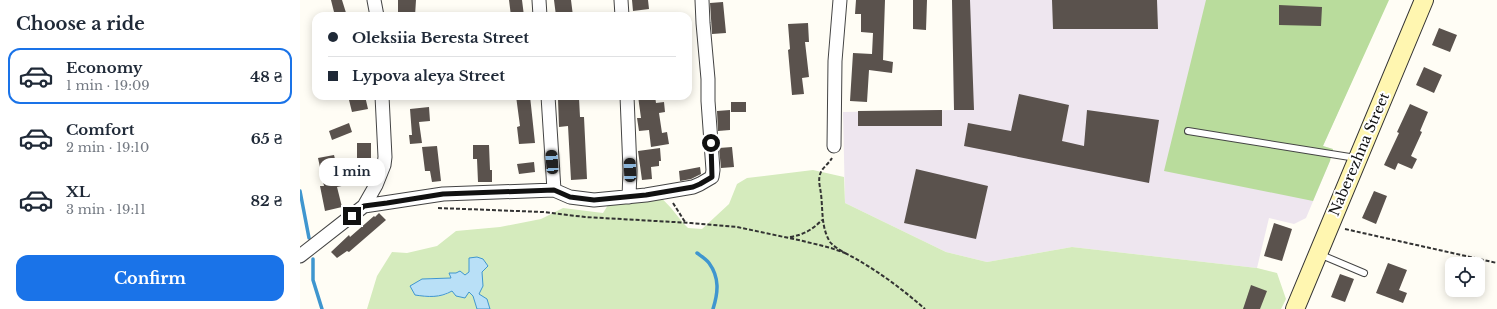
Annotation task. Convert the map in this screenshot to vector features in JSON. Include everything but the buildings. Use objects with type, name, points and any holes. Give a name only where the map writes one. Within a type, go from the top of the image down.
[{"type":"main road","name":"Naberezhna Street","points":[[1295,309],[1424,0]]},
{"type":"street","points":[[374,0],[376,12]]},
{"type":"street","points":[[539,0],[540,12]]},
{"type":"street","points":[[621,0],[622,12]]},
{"type":"street","points":[[364,206],[443,194],[554,190],[570,197],[584,200],[594,200],[629,197],[693,187],[712,177],[713,170],[708,101],[708,79],[702,0]]},
{"type":"street","points":[[834,146],[835,61],[840,0]]},
{"type":"street","points":[[301,254],[364,206],[376,185],[384,165],[385,156],[382,100]]},
{"type":"street","points":[[548,100],[554,190]]},
{"type":"street","points":[[627,100],[630,170],[629,197]]},
{"type":"lane","points":[[1188,131],[1358,158]]},
{"type":"lane","points":[[1318,254],[1364,273]]},
{"type":"path","points":[[834,146],[833,155],[829,164],[821,170],[818,184],[821,193],[822,220],[831,243],[845,253],[877,271],[903,290],[925,309]]},
{"type":"path","points":[[663,192],[673,203],[685,222]]},
{"type":"path","points":[[432,208],[543,212],[585,217],[685,222],[737,227],[831,248],[845,253]]},
{"type":"path","points":[[787,238],[812,230],[822,220]]},
{"type":"path","points":[[1330,226],[1497,263]]},
{"type":"shaded area","points":[[952,0],[1388,0],[1323,146],[1333,149],[1330,161],[1306,218],[1294,224],[1269,218],[1257,268],[1072,247],[987,262],[946,252],[845,203],[843,112],[954,110]]},
{"type":"green space","points":[[1206,0],[1389,0],[1323,146],[1333,149],[1330,161],[1313,201],[1164,171]]},
{"type":"green space","points":[[813,170],[844,177],[845,203],[946,252],[987,262],[1072,247],[1257,268],[1277,273],[1286,299],[1281,309],[490,309],[479,294],[482,283],[481,274],[469,258],[469,272],[465,276],[449,274],[451,278],[430,278],[425,297],[445,295],[452,291],[469,291],[473,296],[477,309],[367,309],[377,276],[392,252],[407,253],[437,246],[456,231],[500,227],[541,219],[563,208],[603,213],[608,205],[661,198],[688,228],[702,229],[729,204],[737,184],[747,178]]},
{"type":"water","points":[[477,257],[483,259],[488,266],[482,272],[483,286],[479,294],[487,299],[490,309],[477,309],[473,296],[469,292],[465,298],[456,296],[452,291],[438,296],[415,295],[410,286],[422,279],[451,278],[449,273],[456,273],[460,271],[465,275],[469,272],[469,258]]},
{"type":"waterway","points":[[300,191],[309,238]]},
{"type":"waterway","points":[[697,253],[708,262],[715,274],[717,291],[713,309]]},
{"type":"waterway","points":[[313,259],[313,280],[322,309]]},
{"type":"route","points":[[352,216],[364,206],[443,194],[554,190],[570,197],[584,200],[594,200],[646,195],[693,187],[706,182],[712,177],[713,170],[711,143]]}]
